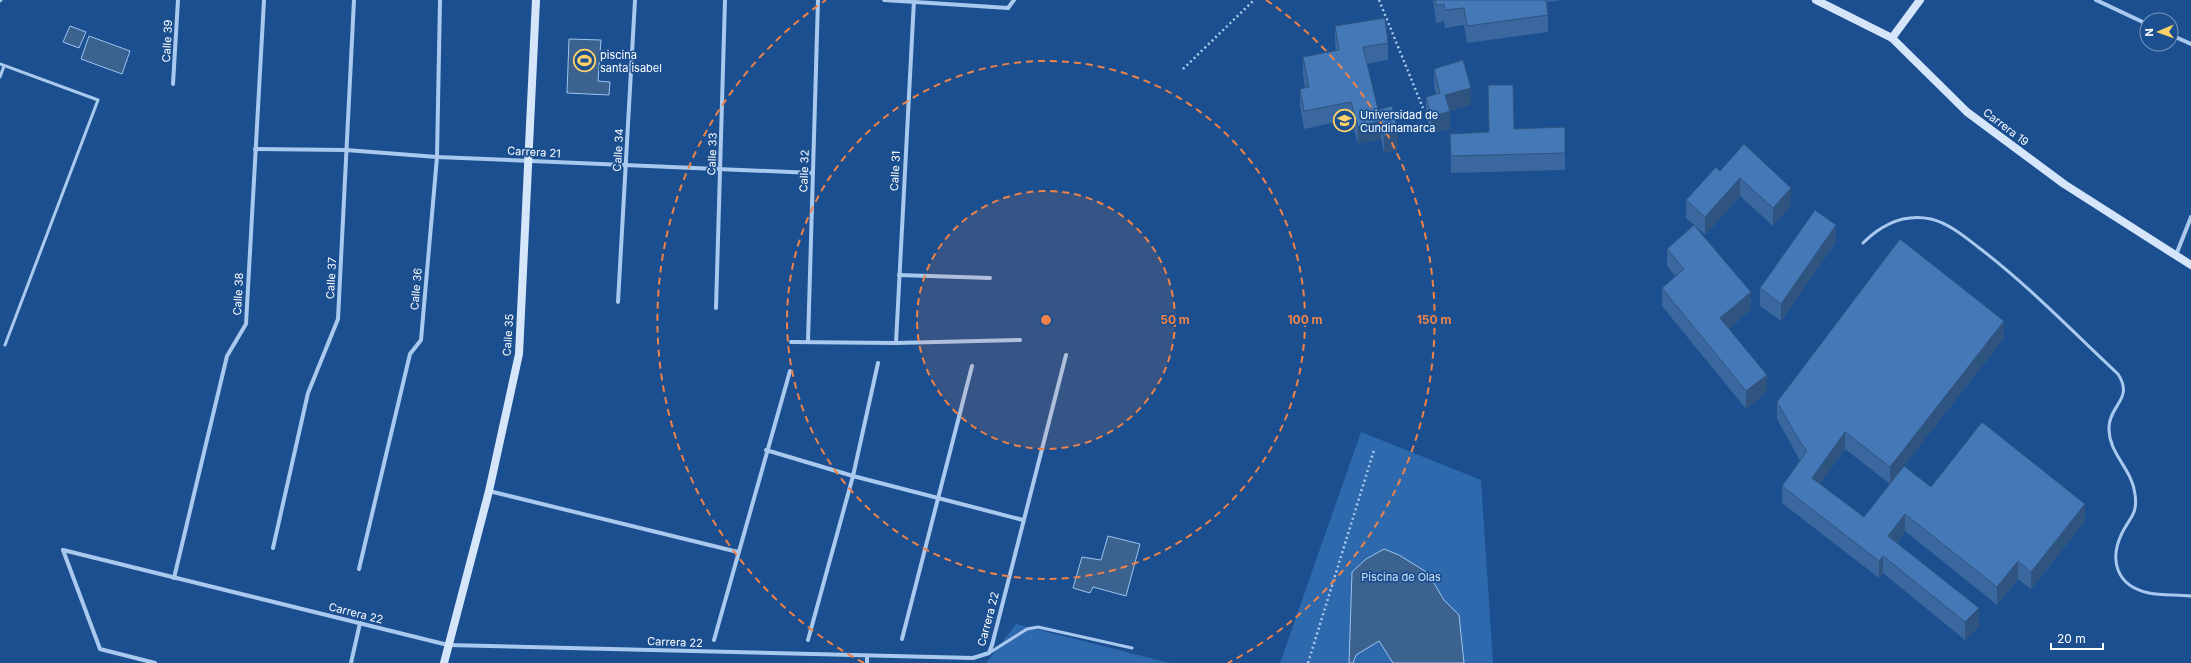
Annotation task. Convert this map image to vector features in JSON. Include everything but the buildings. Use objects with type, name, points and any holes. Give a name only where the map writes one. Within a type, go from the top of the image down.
[{"type":"street","name":"Calle 39","points":[[173,84],[178,0]]},
{"type":"street","name":"Calle 38","points":[[174,578],[228,356],[246,324],[264,0]]},
{"type":"street","name":"Calle 37","points":[[273,548],[308,394],[338,320],[354,0]]},
{"type":"street","name":"Calle 36","points":[[359,570],[410,354],[421,340],[437,157],[440,0]]},
{"type":"street","name":"Calle 35","points":[[444,663],[489,491],[519,354],[536,0]]},
{"type":"street","name":"Calle 34","points":[[618,302],[635,0]]},
{"type":"street","name":"Calle 33","points":[[716,308],[725,0]]},
{"type":"street","name":"Calle 32","points":[[808,342],[818,0]]},
{"type":"street","points":[[884,0],[1008,8]]},
{"type":"street","points":[[1008,0],[1008,8]]},
{"type":"street","points":[[1008,8],[1014,0]]},
{"type":"street","name":"Carrera 19","points":[[1816,0],[1892,38],[1967,112],[2064,184],[2191,265]]},
{"type":"street","points":[[1892,38],[1920,0]]},
{"type":"street","points":[[2096,0],[2139,20]]},
{"type":"street","name":"Calle 31","points":[[896,343],[914,1]]},
{"type":"street","points":[[2179,39],[2191,44]]},
{"type":"street","name":"Carrera 21","points":[[255,149],[346,150],[437,157],[813,173]]},
{"type":"street","points":[[2176,255],[2191,217]]},
{"type":"street","points":[[899,275],[990,278]]},
{"type":"street","points":[[792,342],[896,343],[1020,340]]},
{"type":"street","name":"Carrera 22","points":[[155,663],[100,649],[64,550],[448,645],[973,658],[989,653],[1066,355]]},
{"type":"street","points":[[808,640],[853,476],[878,363]]},
{"type":"street","points":[[902,639],[972,366]]},
{"type":"street","points":[[714,640],[766,450],[790,371]]},
{"type":"street","points":[[766,450],[853,476],[1023,520]]},
{"type":"street","points":[[489,491],[738,552]]},
{"type":"street","points":[[350,663],[360,623]]},
{"type":"street","points":[[867,656],[867,663]]},
{"type":"lane","points":[[0,64],[98,100],[4,345]]},
{"type":"lane","points":[[0,77],[4,66]]},
{"type":"lane","points":[[1863,243],[1876,230],[1890,222],[1905,218],[1931,219],[1958,231],[2002,265],[2118,374],[2123,382],[2124,390],[2122,400],[2113,412],[2109,436],[2113,449],[2133,481],[2136,508],[2131,521],[2117,543],[2115,556],[2117,571],[2125,581],[2135,588],[2148,593],[2191,596]]},
{"type":"lane","points":[[989,653],[1027,629],[1038,627],[1132,648]]},
{"type":"path","points":[[1183,69],[1254,0]]},
{"type":"path","points":[[1379,0],[1423,108]]},
{"type":"path","points":[[1308,663],[1374,450]]},
{"type":"green space","name":"Piscina de Olas","points":[[1361,432],[1481,480],[1493,663],[1280,663]]},
{"type":"green space","points":[[1016,624],[1170,663],[986,663]]},
{"type":"shaded area","points":[[70,26],[86,32],[79,48],[63,42]]},
{"type":"shaded area","points":[[89,36],[130,51],[122,74],[81,59]]},
{"type":"shaded area","name":"piscina santa isabel","points":[[569,39],[601,40],[598,81],[610,82],[609,95],[567,93]]},
{"type":"shaded area","points":[[1108,536],[1140,544],[1126,596],[1093,587],[1090,593],[1073,588],[1082,557],[1101,560]]},
{"type":"shaded area","points":[[1384,549],[1399,555],[1428,573],[1444,600],[1459,615],[1464,663],[1393,663],[1379,641],[1356,655],[1353,663],[1349,663],[1352,572],[1366,559]]},
{"type":"place","name":"piscina santa isabel","points":[[584,61]]},
{"type":"place","name":"Universidad de Cundinamarca","points":[[1345,121]]}]
